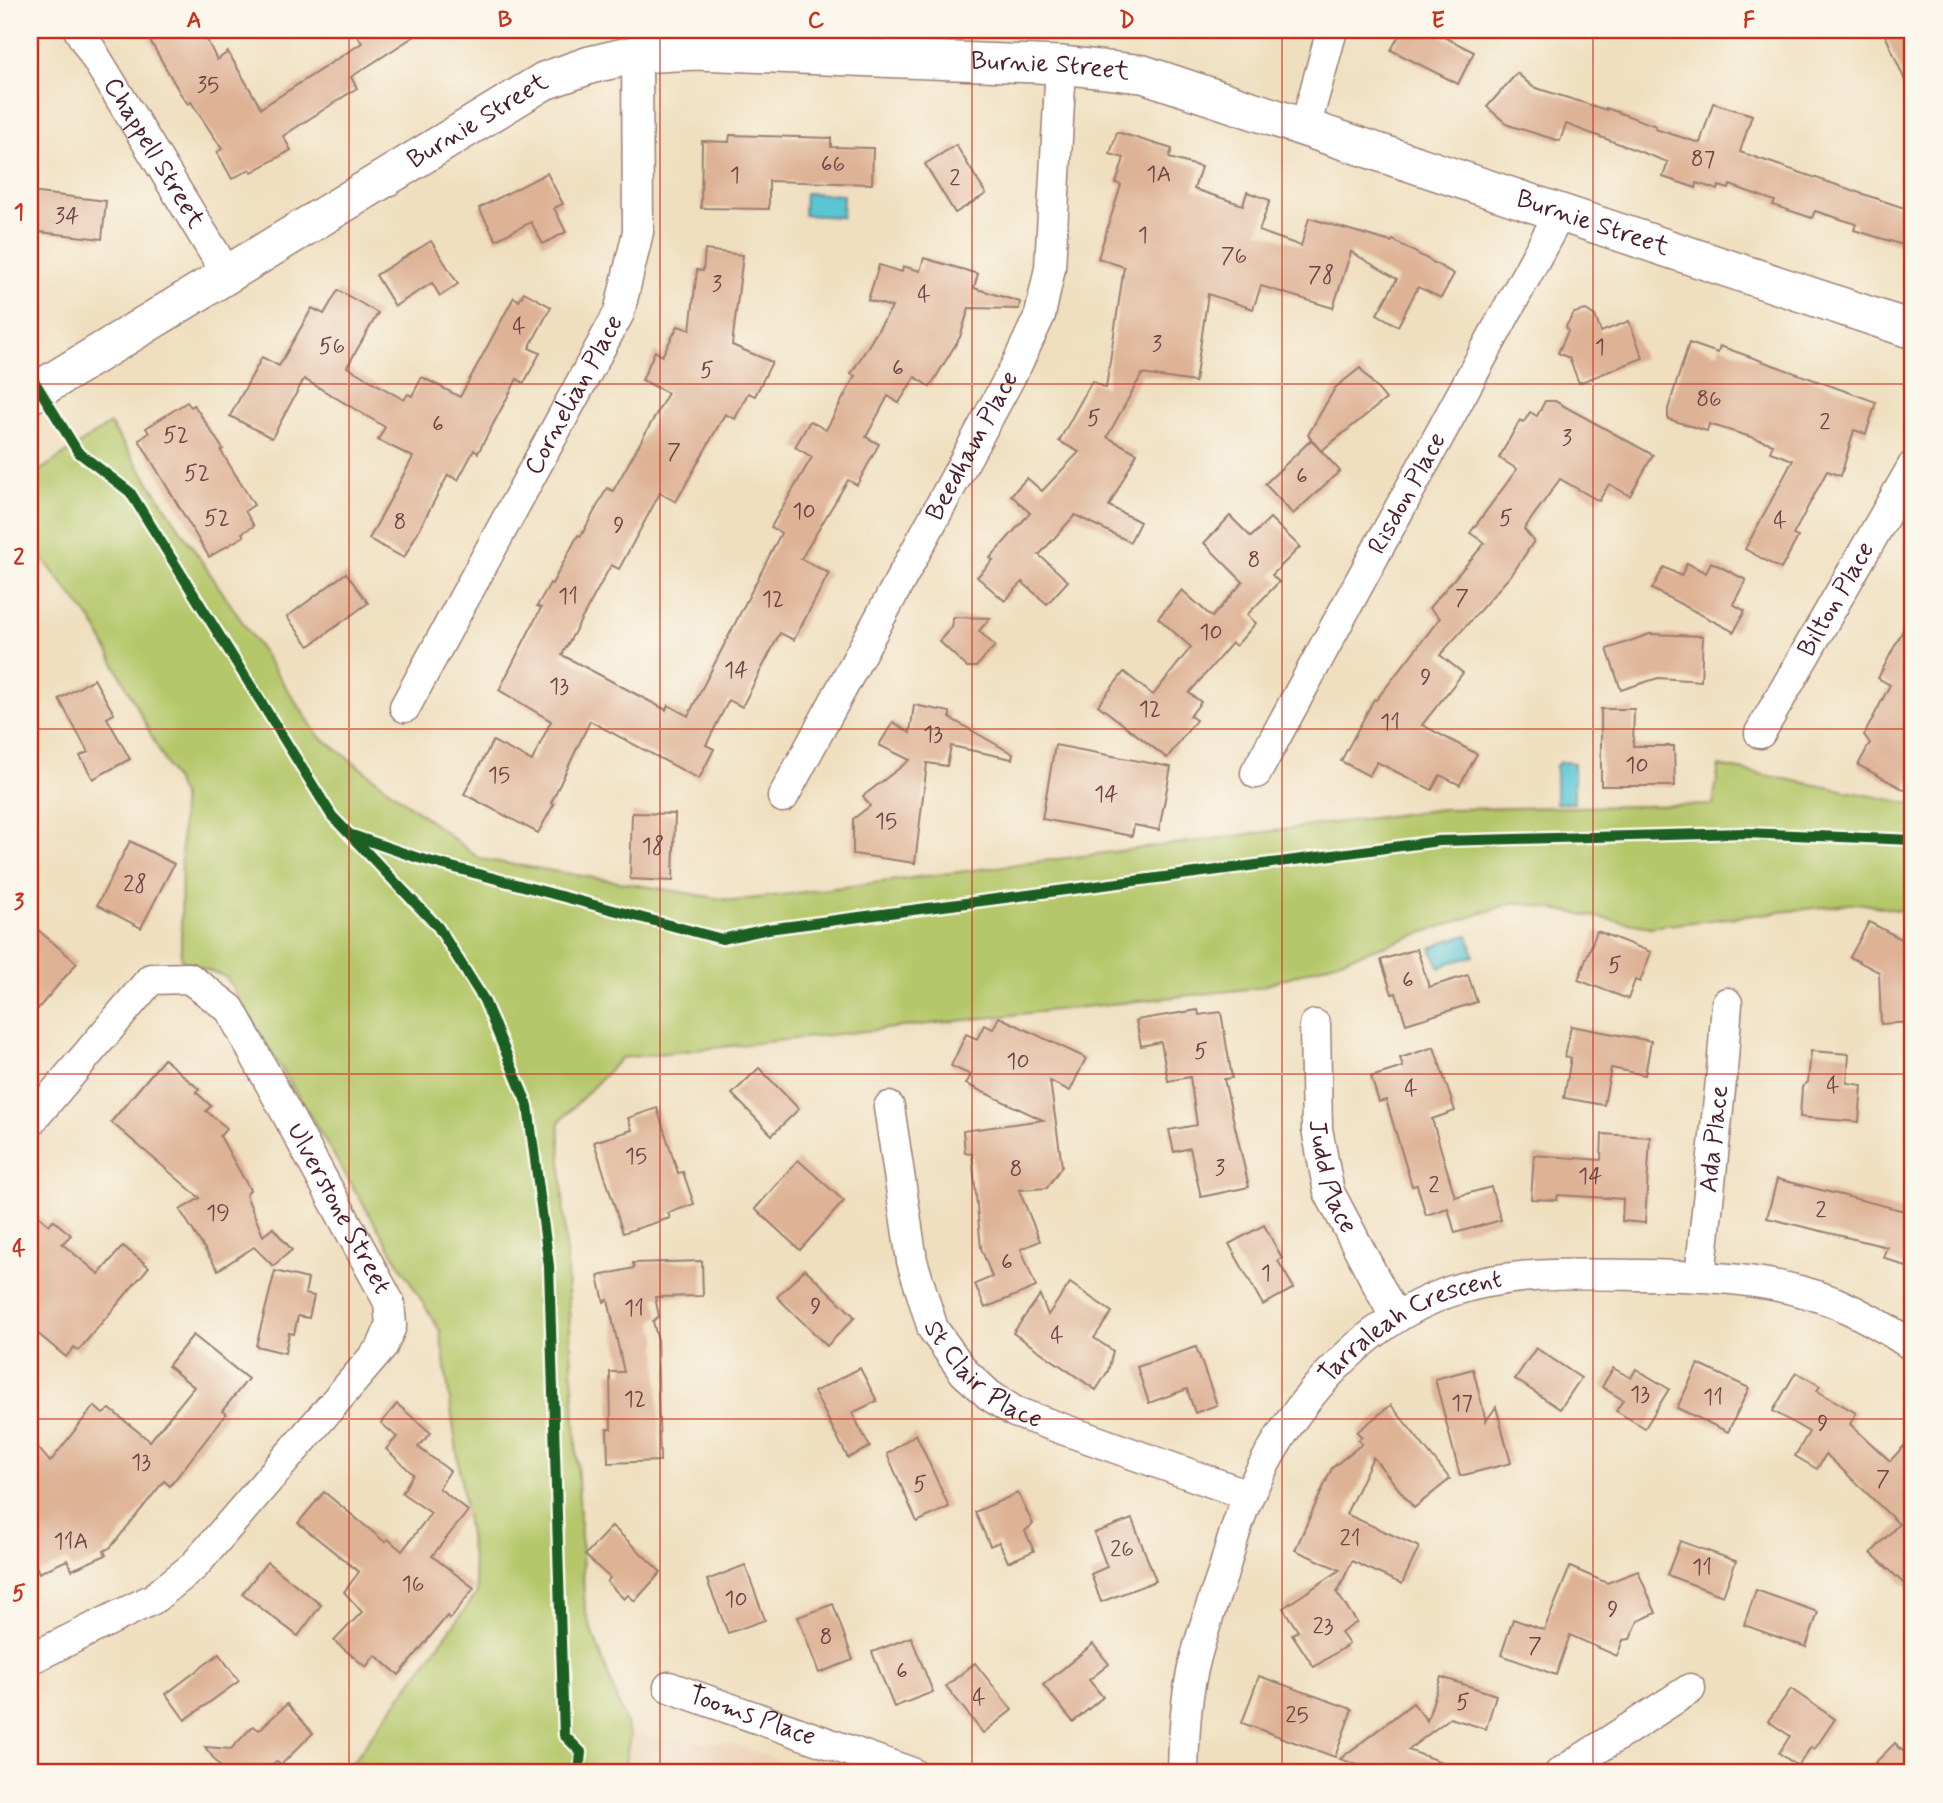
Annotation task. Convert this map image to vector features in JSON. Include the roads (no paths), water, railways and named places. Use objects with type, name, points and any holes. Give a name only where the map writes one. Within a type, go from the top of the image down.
[{"type":"street","name":"Chappell Street","points":[[79,30],[228,274]]},
{"type":"street","points":[[1306,128],[1332,30]]},
{"type":"street","name":"Burnie Street","points":[[30,395],[544,81],[590,65],[637,54],[856,43],[1143,74],[1913,330]]},
{"type":"street","name":"Cornelian Place","points":[[405,707],[619,313],[638,232],[637,54]]},
{"type":"street","name":"Beedham Place","points":[[783,797],[1017,364],[1040,316],[1050,268],[1061,65]]},
{"type":"street","name":"Risdon Place","points":[[1256,773],[1560,212]]},
{"type":"street","name":"Bilton Place","points":[[1760,733],[1913,466]]},
{"type":"street","name":"Ulverstone Street","points":[[30,1122],[151,979],[189,978],[230,1009],[389,1303],[391,1326],[382,1347],[194,1566],[153,1599],[30,1659]]},
{"type":"street","name":"Ada Place","points":[[1700,1276],[1723,1071],[1727,1003]]},
{"type":"street","name":"Judd Place","points":[[1315,1025],[1317,1129],[1329,1192],[1395,1317]]},
{"type":"street","name":"St Clair Place","points":[[889,1107],[912,1261],[933,1329],[964,1372],[989,1395],[1015,1412],[1248,1495]]},
{"type":"street","name":"Tarraleah Crescent","points":[[1183,1773],[1184,1724],[1192,1673],[1248,1495],[1289,1423],[1340,1360],[1395,1317],[1450,1292],[1516,1277],[1700,1276],[1774,1285],[1833,1302],[1879,1324],[1913,1346]]},
{"type":"street","name":"Tooms Place","points":[[669,1687],[912,1773]]},
{"type":"street","points":[[1560,1773],[1690,1689]]},
{"type":"water","points":[[805,193],[843,195],[842,217],[804,215]]},
{"type":"water","points":[[1560,762],[1574,763],[1574,803],[1556,803],[1556,766]]},
{"type":"water","points":[[1468,935],[1474,956],[1440,968],[1431,948]]}]
